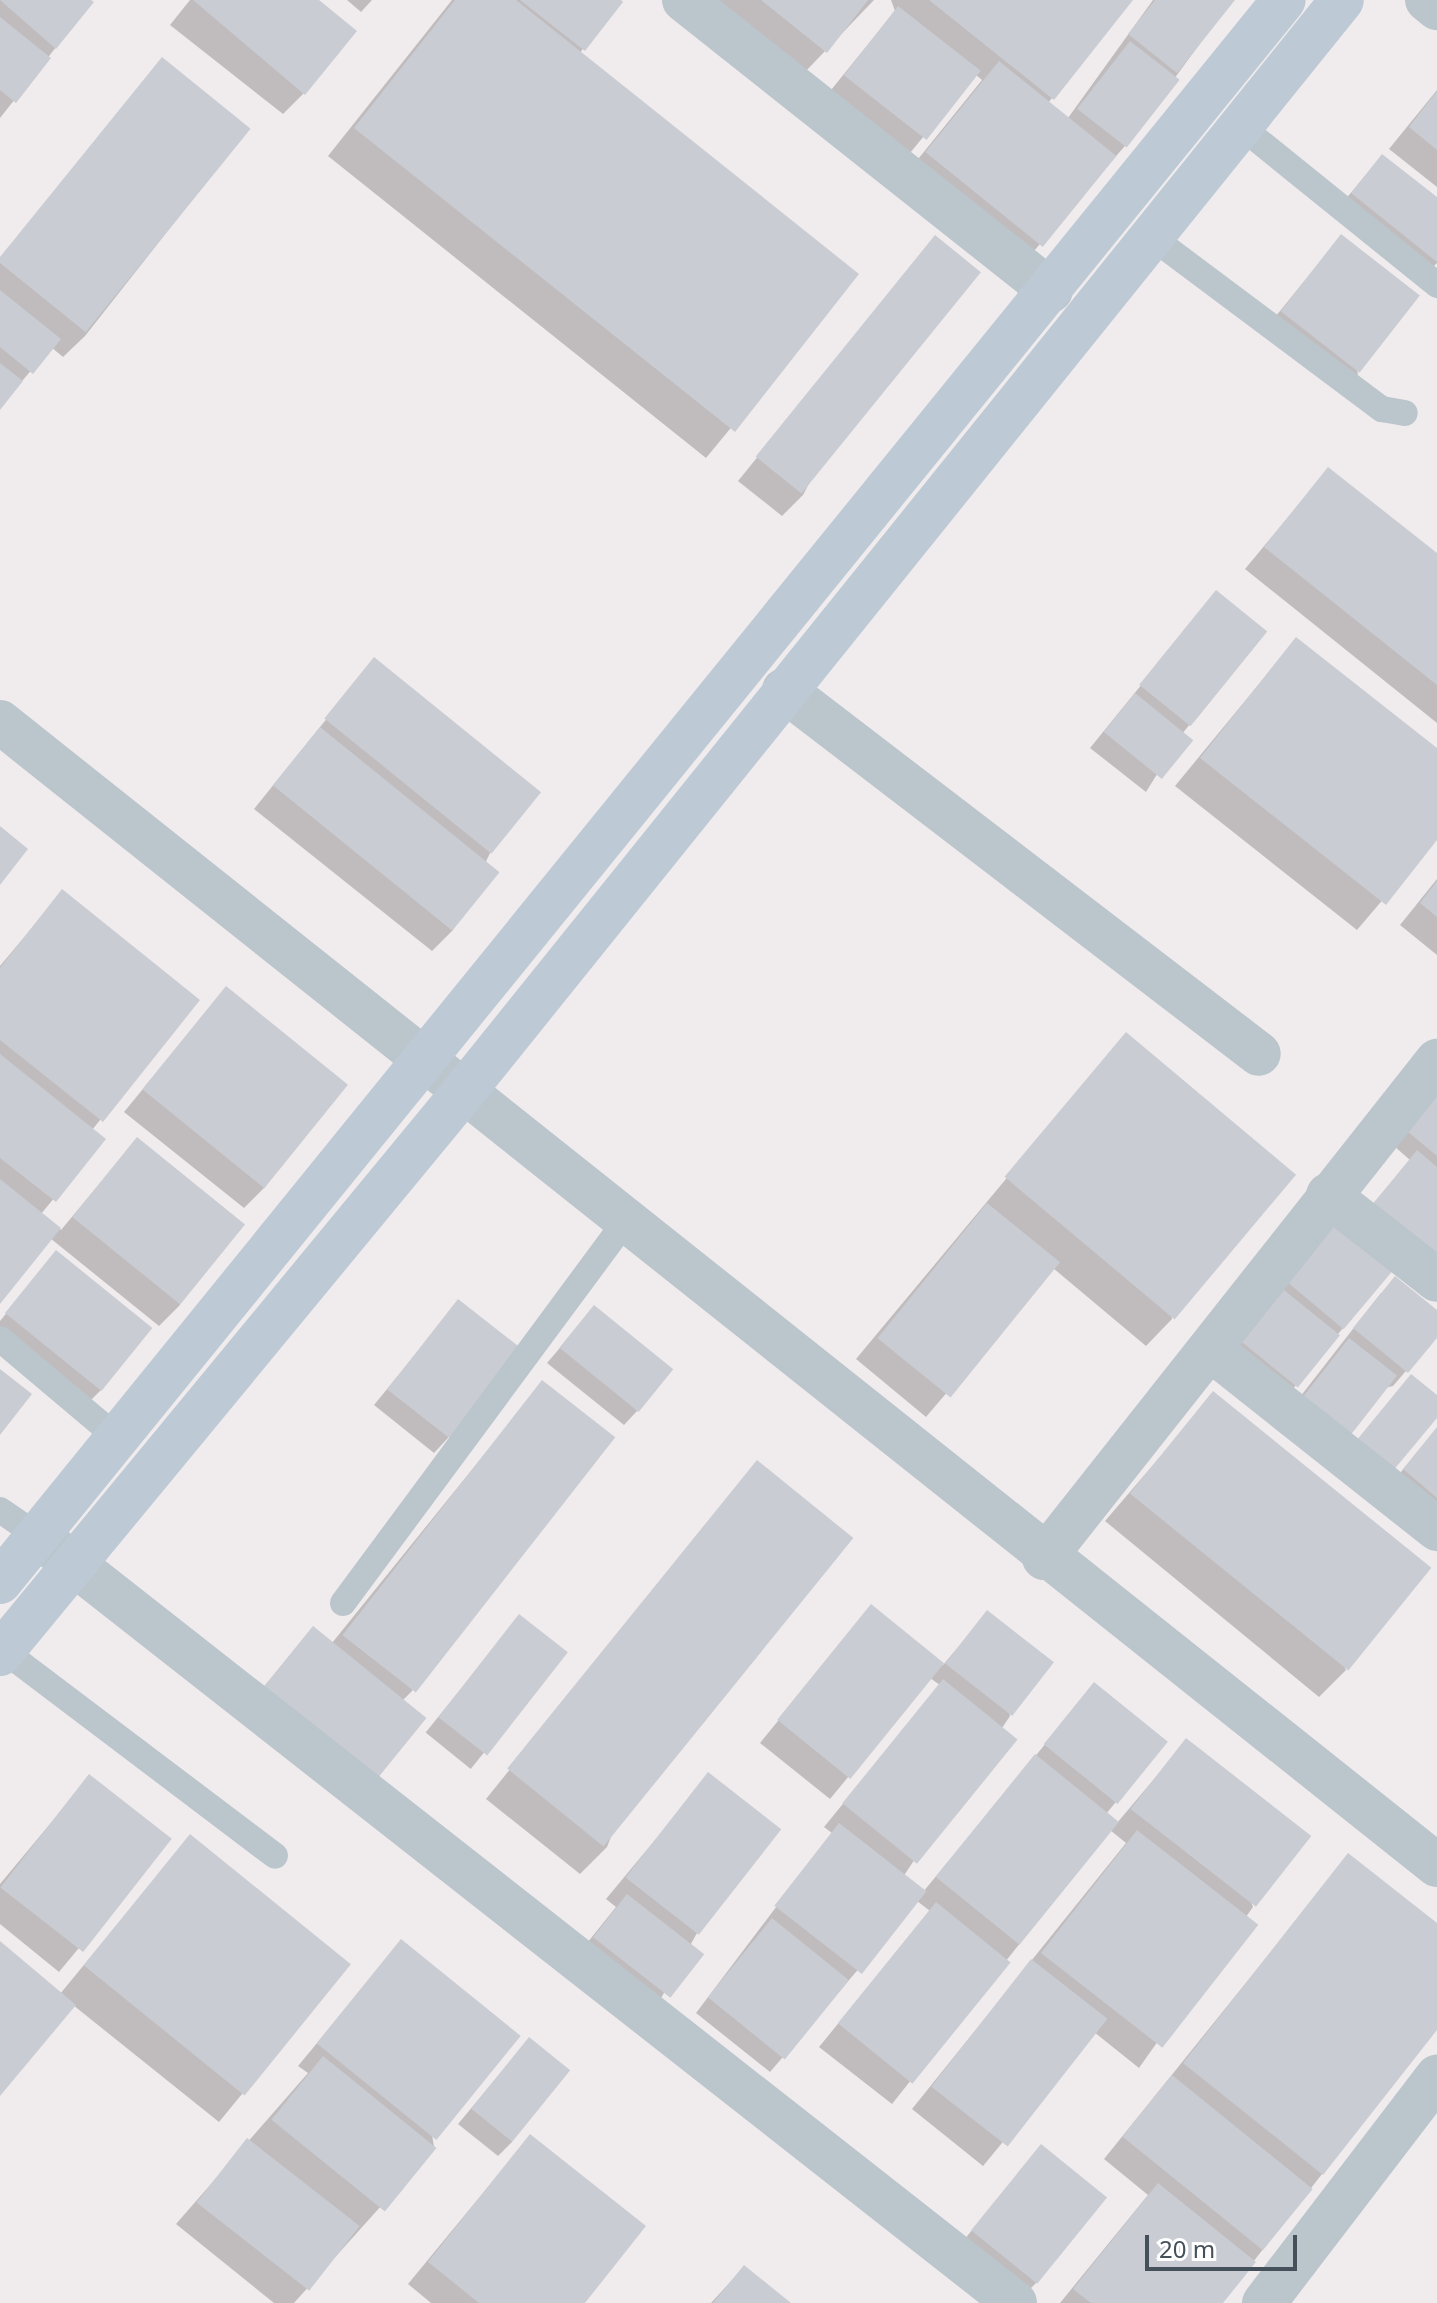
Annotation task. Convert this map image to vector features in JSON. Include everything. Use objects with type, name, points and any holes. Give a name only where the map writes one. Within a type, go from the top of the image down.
[{"type":"street","points":[[684,0],[1051,291]]},
{"type":"street","points":[[0,1582],[114,1435],[1051,291],[1284,0]]},
{"type":"street","points":[[1,1652],[461,1095],[1149,235],[1342,0]]},
{"type":"street","points":[[1427,0],[1437,8]]},
{"type":"street","points":[[784,690],[1259,1054]]},
{"type":"street","points":[[0,722],[461,1095],[1437,1865]]},
{"type":"street","points":[[1044,1558],[1437,1061]]},
{"type":"street","points":[[1328,1195],[1437,1280]]},
{"type":"street","points":[[1210,1349],[1437,1529]]},
{"type":"street","points":[[38,1536],[71,1565],[1015,2303]]},
{"type":"street","points":[[1264,2303],[1437,2077]]},
{"type":"lane","points":[[1239,125],[1437,285]]},
{"type":"lane","points":[[1149,235],[1382,409],[1405,413]]},
{"type":"lane","points":[[343,1603],[624,1223]]},
{"type":"lane","points":[[0,1339],[114,1435]]},
{"type":"lane","points":[[0,1510],[38,1536]]},
{"type":"lane","points":[[1,1652],[275,1856]]},
{"type":"building","points":[[0,0],[91,0],[94,2],[56,49]]},
{"type":"building","points":[[193,0],[319,0],[357,31],[305,95]]},
{"type":"building","points":[[455,0],[516,0],[859,274],[735,432],[354,128]]},
{"type":"building","points":[[520,0],[621,0],[623,2],[585,51]]},
{"type":"building","points":[[761,0],[868,0],[827,53]]},
{"type":"building","points":[[929,0],[1133,0],[1054,100]]},
{"type":"building","points":[[1155,0],[1235,0],[1177,73],[1128,34]]},
{"type":"building","points":[[898,6],[981,71],[927,140],[844,75]]},
{"type":"building","points":[[0,17],[51,58],[16,103],[0,90]]},
{"type":"building","points":[[1130,41],[1180,80],[1127,148],[1077,109]]},
{"type":"building","points":[[162,57],[251,129],[86,332],[0,263],[0,257]]},
{"type":"building","points":[[999,61],[1116,156],[1043,247],[925,152]]},
{"type":"building","points":[[1437,91],[1437,150],[1409,127]]},
{"type":"building","points":[[1382,154],[1437,197],[1437,262],[1351,193]]},
{"type":"building","points":[[1341,234],[1420,296],[1359,373],[1281,311]]},
{"type":"building","points":[[935,235],[981,272],[801,494],[756,456]]},
{"type":"building","points":[[0,290],[61,339],[33,374],[0,347]]},
{"type":"building","points":[[0,363],[23,381],[0,410]]},
{"type":"building","points":[[1328,467],[1437,553],[1437,685],[1264,547]]},
{"type":"building","points":[[1216,590],[1267,632],[1191,726],[1139,685]]},
{"type":"building","points":[[1296,637],[1437,748],[1437,840],[1386,905],[1200,758]]},
{"type":"building","points":[[374,657],[541,792],[491,854],[324,718]]},
{"type":"building","points":[[1135,693],[1193,740],[1162,779],[1104,732]]},
{"type":"building","points":[[320,727],[500,872],[452,931],[273,785]]},
{"type":"building","points":[[0,826],[28,849],[0,885]]},
{"type":"building","points":[[1437,881],[1437,917],[1420,903]]},
{"type":"building","points":[[62,889],[200,1000],[103,1122],[0,1040],[0,968]]},
{"type":"building","points":[[226,986],[348,1085],[264,1188],[142,1089]]},
{"type":"building","points":[[1126,1032],[1296,1175],[1175,1319],[1005,1177]]},
{"type":"building","points":[[0,1054],[106,1139],[56,1202],[0,1158]]},
{"type":"building","points":[[1437,1093],[1437,1156],[1407,1131]]},
{"type":"building","points":[[137,1137],[245,1224],[180,1305],[72,1217]]},
{"type":"building","points":[[1417,1150],[1437,1167],[1437,1257],[1373,1204]]},
{"type":"building","points":[[0,1179],[61,1228],[0,1304]]},
{"type":"building","points":[[987,1203],[1060,1262],[951,1397],[877,1338]]},
{"type":"building","points":[[1337,1222],[1394,1270],[1344,1329],[1287,1282]]},
{"type":"building","points":[[56,1250],[152,1328],[101,1391],[5,1313]]},
{"type":"building","points":[[1395,1276],[1437,1310],[1437,1338],[1408,1373],[1353,1328]]},
{"type":"building","points":[[1284,1290],[1340,1335],[1298,1387],[1242,1342]]},
{"type":"building","points":[[458,1299],[521,1348],[450,1439],[387,1390]]},
{"type":"building","points":[[594,1305],[673,1369],[639,1412],[559,1348]]},
{"type":"building","points":[[1349,1338],[1397,1376],[1351,1435],[1303,1397]]},
{"type":"building","points":[[0,1369],[32,1394],[0,1435]]},
{"type":"building","points":[[1411,1374],[1437,1395],[1437,1418],[1392,1472],[1356,1441]]},
{"type":"building","points":[[542,1380],[615,1437],[416,1693],[343,1635]]},
{"type":"building","points":[[1213,1391],[1431,1568],[1348,1670],[1130,1494]]},
{"type":"building","points":[[1437,1427],[1437,1498],[1403,1469]]},
{"type":"building","points":[[757,1460],[853,1538],[604,1847],[507,1769]]},
{"type":"building","points":[[871,1604],[944,1663],[850,1779],[777,1720]]},
{"type":"building","points":[[987,1610],[1054,1662],[1012,1716],[945,1664]]},
{"type":"building","points":[[519,1614],[568,1652],[487,1755],[438,1717]]},
{"type":"building","points":[[313,1626],[426,1718],[374,1783],[260,1691]]},
{"type":"building","points":[[943,1679],[1018,1739],[917,1864],[842,1803]]},
{"type":"building","points":[[1094,1682],[1168,1742],[1117,1804],[1044,1744]]},
{"type":"building","points":[[1186,1738],[1311,1836],[1256,1907],[1131,1809]]},
{"type":"building","points":[[1035,1754],[1119,1822],[1019,1945],[936,1877]]},
{"type":"building","points":[[708,1772],[781,1829],[699,1935],[626,1878]]},
{"type":"building","points":[[89,1774],[172,1839],[83,1952],[0,1887]]},
{"type":"building","points":[[839,1823],[926,1891],[862,1974],[774,1906]]},
{"type":"building","points":[[1137,1830],[1258,1925],[1162,2048],[1041,1953]]},
{"type":"building","points":[[190,1834],[351,1964],[245,2096],[84,1965]]},
{"type":"building","points":[[1348,1853],[1437,1923],[1437,2030],[1323,2175],[1183,2063]]},
{"type":"building","points":[[627,1894],[704,1954],[670,1998],[593,1937]]},
{"type":"building","points":[[936,1902],[1011,1962],[912,2084],[838,2023]]},
{"type":"building","points":[[772,1918],[849,1980],[785,2060],[708,1997]]},
{"type":"building","points":[[401,1939],[521,2036],[436,2140],[317,2043]]},
{"type":"building","points":[[0,1941],[76,2005],[0,2096]]},
{"type":"building","points":[[1031,1959],[1107,2019],[1008,2146],[931,2087]]},
{"type":"building","points":[[529,2037],[570,2070],[512,2142],[471,2108]]},
{"type":"building","points":[[323,2056],[436,2148],[385,2212],[271,2120]]},
{"type":"building","points":[[1172,2075],[1313,2189],[1263,2250],[1122,2136]]},
{"type":"building","points":[[530,2134],[646,2226],[585,2303],[479,2303],[428,2262]]},
{"type":"building","points":[[247,2138],[360,2226],[309,2291],[197,2203]]},
{"type":"building","points":[[1041,2144],[1107,2197],[1037,2284],[971,2230]]},
{"type":"building","points":[[1158,2183],[1256,2262],[1223,2303],[1091,2303],[1073,2289]]},
{"type":"building","points":[[744,2265],[791,2303],[713,2303]]}]
